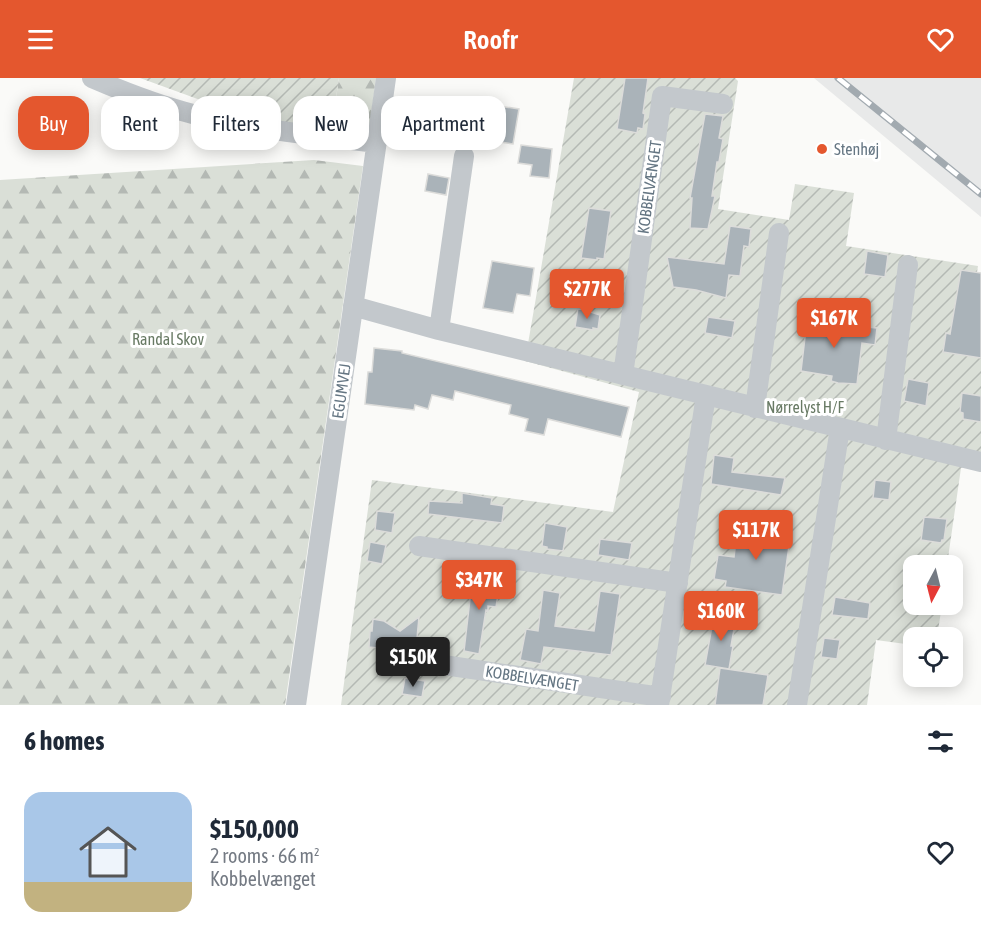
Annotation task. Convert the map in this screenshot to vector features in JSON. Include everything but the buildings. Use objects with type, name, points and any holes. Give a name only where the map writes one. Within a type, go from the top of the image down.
[{"type":"street","points":[[92,78],[136,97],[203,117],[273,130],[377,143]]},
{"type":"street","name":"EGUMVEJ","points":[[296,705],[386,78]]},
{"type":"street","name":"KOBBELVÆNGET","points":[[623,375],[662,96],[723,104]]},
{"type":"street","points":[[439,330],[465,156]]},
{"type":"street","points":[[755,408],[779,233]]},
{"type":"street","points":[[886,440],[908,265]]},
{"type":"street","points":[[353,306],[439,330],[981,462]]},
{"type":"street","name":"KOBBELVÆNGET","points":[[403,658],[660,701],[706,395]]},
{"type":"street","points":[[797,705],[840,428]]},
{"type":"street","points":[[419,546],[678,583]]},
{"type":"shaded area","points":[[814,78],[981,78],[981,217]]},
{"type":"green space","points":[[140,78],[339,78],[336,96],[293,96],[293,127],[281,126],[281,96],[191,97]]},
{"type":"green space","points":[[339,78],[376,78],[369,132],[369,96],[336,96]]},
{"type":"green space","name":"Nørrelyst H/F","points":[[574,78],[735,78],[738,81],[718,209],[789,220],[795,184],[854,193],[846,246],[978,266],[970,315],[981,317],[981,464],[961,468],[948,555],[903,555],[903,615],[940,615],[939,627],[903,627],[903,644],[876,640],[867,705],[341,705],[372,480],[613,512],[639,392],[525,361]]},
{"type":"green space","name":"Randal Skov","points":[[314,160],[363,166],[285,705],[0,705],[0,180]]},
{"type":"railway","points":[[838,78],[981,194]]},
{"type":"place","name":"Stenhøj","points":[[822,149]]}]
